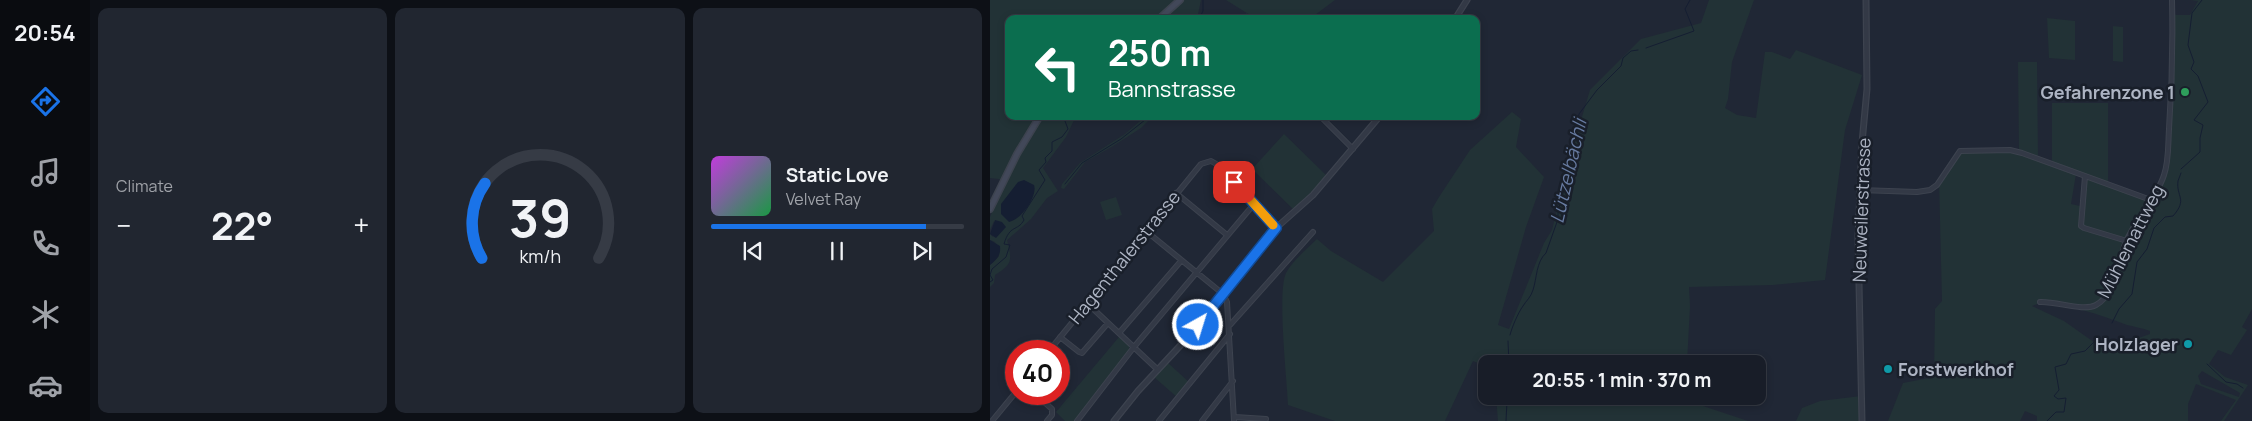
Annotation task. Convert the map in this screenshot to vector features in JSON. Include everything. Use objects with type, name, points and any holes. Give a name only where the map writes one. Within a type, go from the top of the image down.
[{"type":"main road","points":[[1163,15],[1180,0]]},
{"type":"main road","points":[[990,209],[1017,154],[1038,120]]},
{"type":"street","points":[[1457,15],[1466,0]]},
{"type":"street","name":"Neuweilerstrasse","points":[[1862,421],[1858,238],[1867,89],[1866,0]]},
{"type":"street","name":"Mühlemattweg","points":[[2040,302],[2052,302],[2086,308],[2097,304],[2107,294],[2137,220],[2159,188],[2166,168],[2173,68],[2172,0]]},
{"type":"street","points":[[1324,120],[1353,149]]},
{"type":"street","points":[[1114,421],[1223,294],[1260,244],[1314,195],[1377,120]]},
{"type":"street","points":[[1860,190],[1917,192],[1930,190],[1937,185],[1958,152],[1966,150],[2010,150],[2151,200]]},
{"type":"street","name":"Hagenthalerstrasse","points":[[1058,340],[1201,164],[1211,161],[1218,165],[1254,204]]},
{"type":"street","points":[[2085,176],[2081,226],[2127,241]]},
{"type":"street","points":[[1176,193],[1227,236]]},
{"type":"street","points":[[1077,421],[1134,347],[1254,204],[1276,228]]},
{"type":"street","points":[[1146,231],[1223,294],[1229,309],[1235,419],[1266,419]]},
{"type":"street","points":[[1230,325],[1313,232]]},
{"type":"street","points":[[1119,333],[1181,261]]},
{"type":"street","points":[[1088,304],[1158,370]]},
{"type":"street","points":[[1060,337],[1082,353],[1108,323]]},
{"type":"street","points":[[1159,421],[1230,334]]},
{"type":"street","points":[[1202,421],[1233,380]]},
{"type":"street","points":[[992,421],[1005,405]]},
{"type":"street","points":[[1047,421],[1053,412],[1049,405]]},
{"type":"shaded area","points":[[990,0],[1201,0],[1198,15],[1005,15],[1005,120],[1074,120],[1066,137],[1043,168],[1058,191],[1047,198],[1031,219],[1007,240],[1010,261],[1005,268],[995,275],[994,283],[990,287],[990,265],[999,256],[995,242],[990,240],[990,234],[993,237],[994,221],[990,230],[990,217],[1004,183],[999,179],[990,178]]},
{"type":"shaded area","points":[[1226,0],[1335,0],[1315,15],[1250,15]]},
{"type":"shaded area","points":[[1709,0],[1754,0],[1732,62],[1728,99],[1725,108],[1737,115],[1756,118],[1765,52],[1772,52],[1790,59],[1796,50],[1862,75],[1845,130],[1825,280],[1773,285],[1689,287],[1687,355],[1478,355],[1478,363],[1473,361],[1445,421],[1335,421],[1288,405],[1282,317],[1283,283],[1289,268],[1317,239],[1331,251],[1383,282],[1434,231],[1432,209],[1470,150],[1512,112],[1521,119],[1516,147],[1544,177],[1526,227],[1498,325],[1509,329],[1544,243],[1552,230],[1570,157],[1590,90],[1641,39],[1701,23]]},
{"type":"shaded area","points":[[2190,0],[2252,0],[2252,309],[2242,327],[2247,330],[2231,355],[2218,350],[2209,364],[2225,377],[2248,385],[2224,421],[2221,421],[2236,400],[2196,384],[2188,404],[2188,421],[2037,421],[2037,416],[2025,411],[2020,421],[1888,421],[1903,383],[1934,377],[1935,309],[1942,301],[1939,179],[1959,153],[2010,152],[2052,165],[2052,103],[2108,103],[2108,185],[2151,202],[2166,171],[2174,72],[2173,15],[2190,15],[2198,1]],"holes":[[[2076,174],[2087,178],[2080,220],[2080,206],[2071,204]],[[2040,303],[2074,308],[2150,331],[2150,334],[2125,343],[2098,345],[2064,321],[2032,306]],[[2202,371],[2240,393],[2239,397],[2201,384],[2198,376]]]},
{"type":"shaded area","points":[[2047,18],[2075,21],[2075,60],[2049,58]]},
{"type":"shaded area","points":[[2113,26],[2123,27],[2123,62],[2113,61]]},
{"type":"shaded area","points":[[2018,62],[2037,62],[2038,156],[2019,150]]},
{"type":"shaded area","points":[[1141,120],[1149,120],[1141,128],[1085,162],[1064,189],[1061,188],[1062,184],[1080,163],[1125,134]]},
{"type":"shaded area","points":[[1284,134],[1328,177],[1295,211],[1252,169]]},
{"type":"shaded area","points":[[1116,197],[1122,215],[1106,220],[1100,202]]},
{"type":"shaded area","points":[[1119,337],[1129,346],[1129,351],[1075,421],[1065,421],[1056,412],[1062,405],[1070,405],[1070,395]]},
{"type":"shaded area","points":[[1167,362],[1190,383],[1178,398],[1154,377]]},
{"type":"shaded area","points":[[1861,396],[1865,421],[1796,421],[1802,408],[1820,401]]},
{"type":"shaded area","points":[[1497,405],[1700,405],[1748,421],[1498,421]]},
{"type":"water","points":[[1024,180],[1034,185],[1035,190],[1031,201],[1019,217],[1009,222],[1001,214],[1001,204],[1018,182]]},
{"type":"water","points":[[995,220],[1002,222],[1006,227],[996,238],[990,234]]},
{"type":"water","points":[[990,240],[1000,246],[1000,252],[995,261],[990,265]]},
{"type":"waterway","points":[[1201,15],[1203,0]]},
{"type":"waterway","name":"Lützelbächli","points":[[1646,48],[1694,31],[1685,9],[1690,0]]},
{"type":"waterway","points":[[2181,169],[2200,152],[2200,138],[2203,125],[2194,120],[2208,102],[2198,76],[2191,69],[2194,62],[2188,45],[2192,13],[2202,0]]},
{"type":"waterway","name":"Lützelbächli","points":[[1510,335],[1519,312],[1530,297],[1540,261],[1546,253],[1558,219],[1558,211],[1570,166],[1574,159],[1573,146],[1579,114],[1597,90],[1621,66],[1623,58],[1631,51],[1638,50]]},
{"type":"waterway","points":[[990,275],[992,269],[1006,257],[1010,245],[1004,244],[1006,238],[1024,220],[1022,216],[1045,180],[1039,170],[1046,162],[1045,158],[1052,151],[1052,142],[1062,137],[1068,129],[1066,120]]},
{"type":"waterway","points":[[1065,184],[1082,163],[1121,139],[1145,120]]},
{"type":"waterway","points":[[2112,323],[2119,309],[2132,294],[2137,262],[2147,249],[2154,228],[2165,217],[2173,216],[2180,206],[2178,181],[2181,173]]},
{"type":"waterway","points":[[990,275],[993,280],[990,282]]},
{"type":"waterway","name":"Lützelbächli","points":[[1508,341],[1509,355]]},
{"type":"waterway","points":[[2047,421],[2056,412],[2064,412],[2066,398],[2058,399],[2054,396],[2059,390],[2055,367],[2066,364],[2071,354],[2085,351],[2094,342]]},
{"type":"waterway","points":[[2207,364],[2226,382],[2237,384],[2243,388]]},
{"type":"waterway","name":"Lützelbächli","points":[[1506,421],[1507,405]]},
{"type":"slow traffic","points":[[1248,197],[1273,225]]},
{"type":"place","name":"Gefahrenzone 1","points":[[2185,92]]},
{"type":"place","name":"Holzlager","points":[[2188,344]]},
{"type":"place","name":"Forstwerkhof","points":[[1888,369]]},
{"type":"route","points":[[1198,325],[1260,244],[1276,228],[1234,182]]}]
